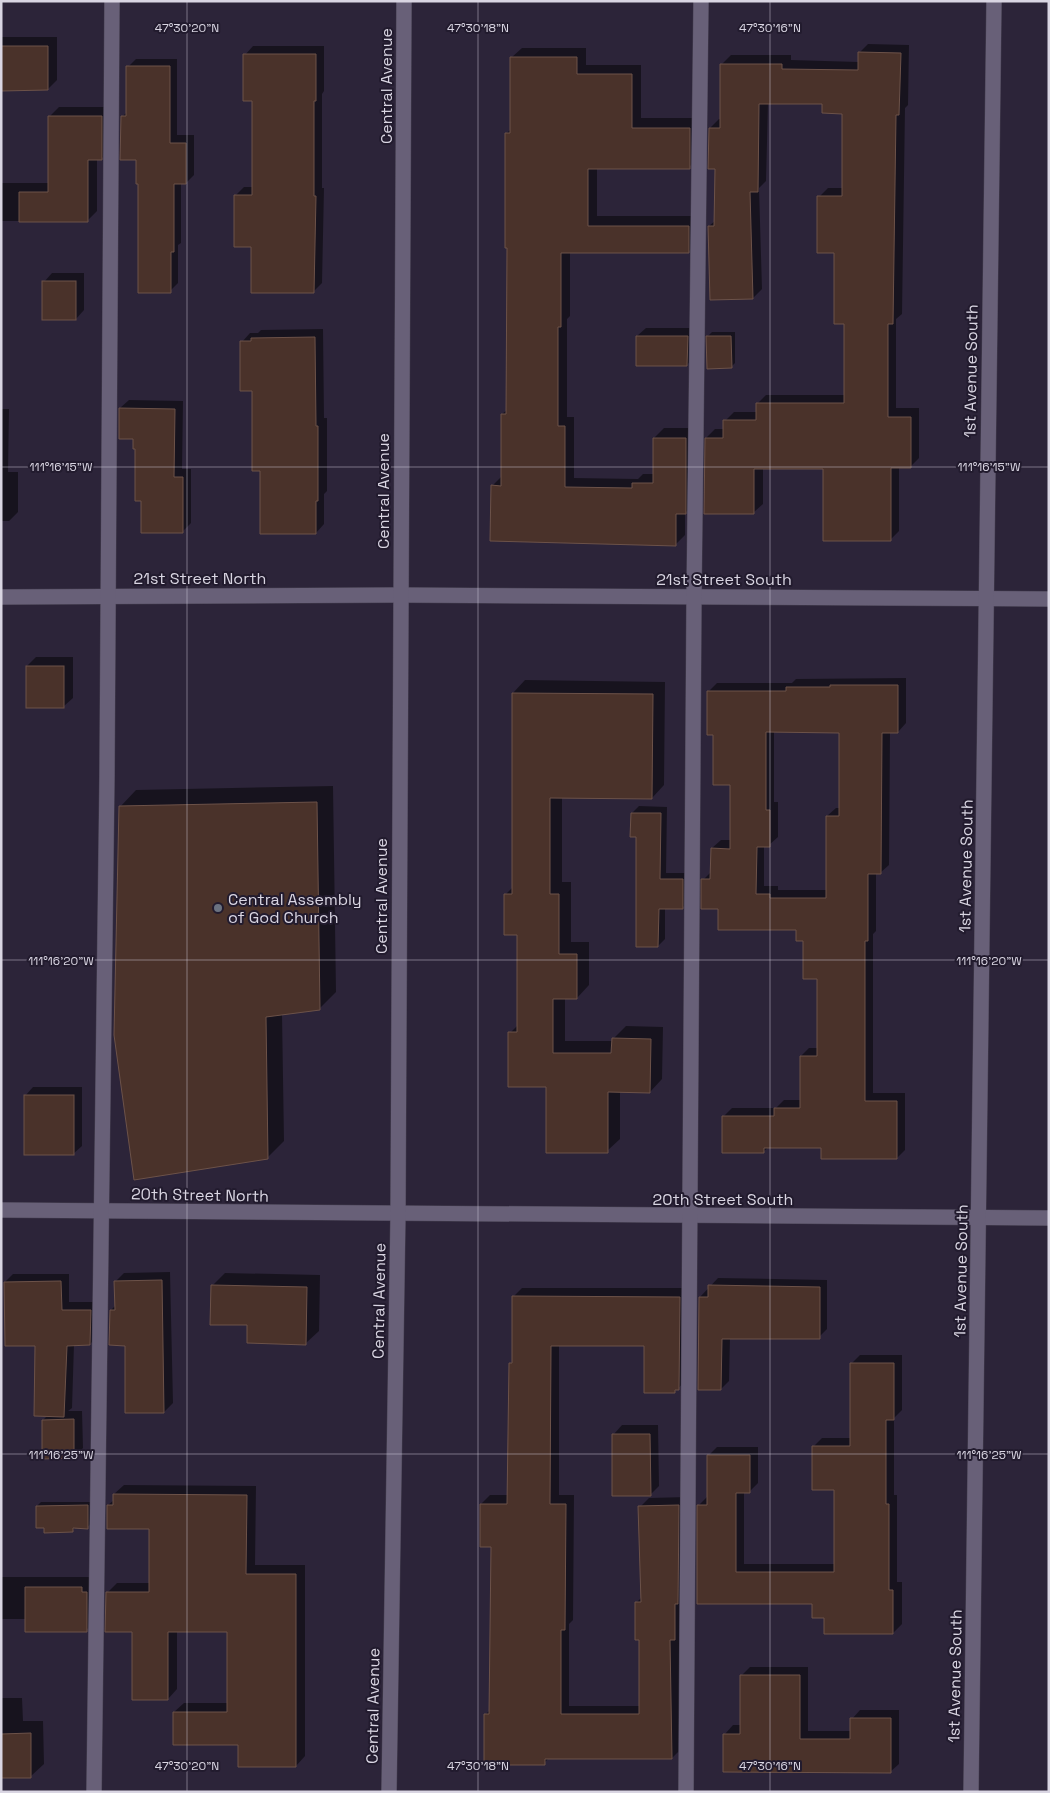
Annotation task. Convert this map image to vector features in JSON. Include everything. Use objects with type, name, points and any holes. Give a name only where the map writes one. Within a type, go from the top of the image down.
[{"type":"street","points":[[94,1792],[102,1211],[112,1]]},
{"type":"street","name":"Central Avenue","points":[[389,1792],[398,1214],[404,1]]},
{"type":"street","points":[[686,1792],[694,597],[701,1]]},
{"type":"street","name":"1st Avenue South","points":[[971,1792],[980,1218],[994,1]]},
{"type":"street","name":"21st Street North","points":[[1,597],[400,595]]},
{"type":"street","name":"21st Street South","points":[[400,595],[1049,598]]},
{"type":"street","name":"20th Street North","points":[[1,1210],[398,1214]]},
{"type":"street","name":"20th Street South","points":[[398,1214],[1049,1218]]},
{"type":"building","points":[[1,46],[48,46],[48,90],[1,91]]},
{"type":"building","points":[[858,52],[901,53],[899,115],[896,115],[893,324],[888,324],[888,417],[911,417],[911,468],[891,468],[891,541],[823,541],[823,469],[754,469],[754,514],[704,514],[705,438],[723,438],[723,420],[756,420],[756,403],[844,403],[844,324],[834,324],[834,253],[817,253],[817,196],[842,196],[842,114],[822,113],[822,104],[759,104],[758,192],[750,192],[753,299],[710,300],[708,226],[714,226],[715,169],[708,169],[709,128],[720,128],[720,64],[782,64],[782,69],[858,70]]},
{"type":"building","points":[[243,54],[316,54],[316,101],[314,101],[314,196],[316,196],[314,293],[251,293],[251,247],[234,247],[234,195],[252,195],[252,101],[243,101]]},
{"type":"building","points":[[510,57],[577,57],[577,74],[632,74],[632,128],[690,128],[690,169],[588,169],[588,226],[689,226],[689,253],[561,253],[561,327],[558,327],[558,426],[565,426],[565,487],[632,488],[632,483],[653,483],[653,438],[686,438],[686,514],[676,514],[676,546],[490,541],[491,485],[501,486],[501,414],[506,414],[507,248],[505,248],[505,133],[510,133]]},
{"type":"building","points":[[126,66],[170,66],[170,143],[186,143],[186,184],[174,184],[174,252],[171,252],[171,293],[138,293],[138,184],[136,184],[136,160],[120,160],[121,116],[126,116]]},
{"type":"building","points":[[48,116],[102,116],[102,160],[88,160],[88,222],[19,222],[19,192],[48,192]]},
{"type":"building","points":[[42,281],[76,281],[76,320],[42,320]]},
{"type":"building","points":[[636,336],[688,336],[687,366],[636,366]]},
{"type":"building","points":[[706,336],[731,336],[732,368],[707,369]]},
{"type":"building","points":[[315,337],[316,426],[318,426],[316,534],[260,534],[260,471],[252,471],[252,391],[240,391],[240,341],[251,341],[251,338]]},
{"type":"building","points":[[119,408],[175,409],[174,477],[183,477],[183,533],[141,533],[141,501],[135,501],[135,449],[133,449],[133,439],[119,439]]},
{"type":"building","points":[[26,666],[64,666],[64,708],[26,708]]},
{"type":"building","points":[[830,685],[898,685],[898,733],[882,733],[881,874],[868,874],[868,941],[865,941],[865,1101],[897,1101],[897,1159],[821,1159],[821,1148],[764,1148],[764,1153],[722,1153],[722,1116],[774,1116],[774,1108],[800,1108],[800,1056],[817,1056],[817,979],[803,979],[803,941],[796,941],[796,930],[718,930],[718,909],[701,909],[701,879],[710,879],[711,848],[730,849],[730,785],[713,785],[713,735],[707,735],[707,691],[786,691],[786,687],[830,687]],"holes":[[[766,732],[839,733],[839,816],[826,816],[826,898],[770,898],[770,894],[756,894],[757,847],[770,847],[770,810],[766,810]]]},
{"type":"building","points":[[512,693],[653,694],[652,799],[550,798],[550,894],[559,894],[559,954],[577,954],[577,999],[553,999],[553,1053],[611,1053],[612,1038],[651,1039],[650,1093],[608,1092],[608,1153],[546,1153],[546,1087],[508,1087],[508,1032],[517,1032],[517,935],[504,935],[504,894],[512,894]]},
{"type":"building","name":"Central Assembly of God Church","points":[[317,802],[320,1010],[266,1017],[268,1159],[134,1180],[114,1035],[119,806]]},
{"type":"building","points":[[631,813],[661,813],[660,879],[683,879],[683,909],[659,909],[658,947],[636,947],[636,837],[630,837]]},
{"type":"building","points":[[24,1095],[74,1095],[74,1155],[24,1155]]},
{"type":"building","points":[[162,1280],[164,1413],[125,1413],[125,1346],[109,1345],[110,1310],[115,1310],[114,1281]]},
{"type":"building","points":[[61,1281],[62,1310],[91,1310],[90,1345],[67,1346],[64,1417],[34,1416],[35,1346],[5,1346],[4,1282]]},
{"type":"building","points":[[211,1285],[307,1287],[306,1345],[247,1343],[247,1325],[210,1325]]},
{"type":"building","points":[[708,1285],[820,1287],[820,1339],[722,1339],[721,1390],[698,1390],[699,1297],[708,1297]]},
{"type":"building","points":[[512,1296],[680,1297],[679,1390],[675,1390],[675,1393],[644,1393],[644,1346],[551,1346],[550,1504],[566,1504],[565,1630],[561,1630],[561,1714],[639,1714],[639,1640],[635,1640],[635,1602],[641,1602],[638,1506],[679,1505],[678,1604],[675,1604],[675,1640],[670,1640],[672,1759],[545,1759],[545,1765],[484,1765],[484,1714],[489,1714],[491,1547],[480,1547],[480,1504],[507,1504],[509,1363],[512,1363]]},
{"type":"building","points":[[850,1363],[894,1363],[894,1420],[886,1420],[886,1504],[889,1504],[889,1590],[893,1590],[893,1634],[824,1634],[824,1618],[812,1618],[812,1604],[697,1604],[697,1505],[707,1505],[707,1455],[750,1455],[750,1493],[736,1493],[736,1572],[834,1572],[834,1490],[812,1490],[812,1446],[850,1446]]},
{"type":"building","points":[[74,1419],[74,1458],[42,1459],[42,1420]]},
{"type":"building","points":[[612,1434],[650,1434],[651,1496],[612,1496]]},
{"type":"building","points":[[113,1494],[247,1495],[246,1574],[296,1574],[296,1767],[238,1767],[238,1745],[173,1745],[173,1712],[227,1712],[227,1632],[168,1632],[168,1700],[132,1700],[132,1632],[105,1632],[106,1592],[149,1592],[149,1529],[107,1529],[107,1505],[113,1505]]},
{"type":"building","points":[[88,1505],[88,1529],[73,1528],[73,1532],[44,1533],[44,1528],[36,1528],[36,1506]]},
{"type":"building","points":[[25,1587],[82,1587],[82,1592],[87,1592],[87,1632],[25,1632]]},
{"type":"building","points":[[740,1675],[800,1675],[800,1739],[850,1739],[850,1718],[891,1718],[891,1773],[723,1772],[723,1734],[740,1734]]},
{"type":"building","points":[[31,1733],[31,1778],[1,1778],[1,1734]]},
{"type":"place","name":"Central Assembly of God Church","points":[[218,908]]}]
